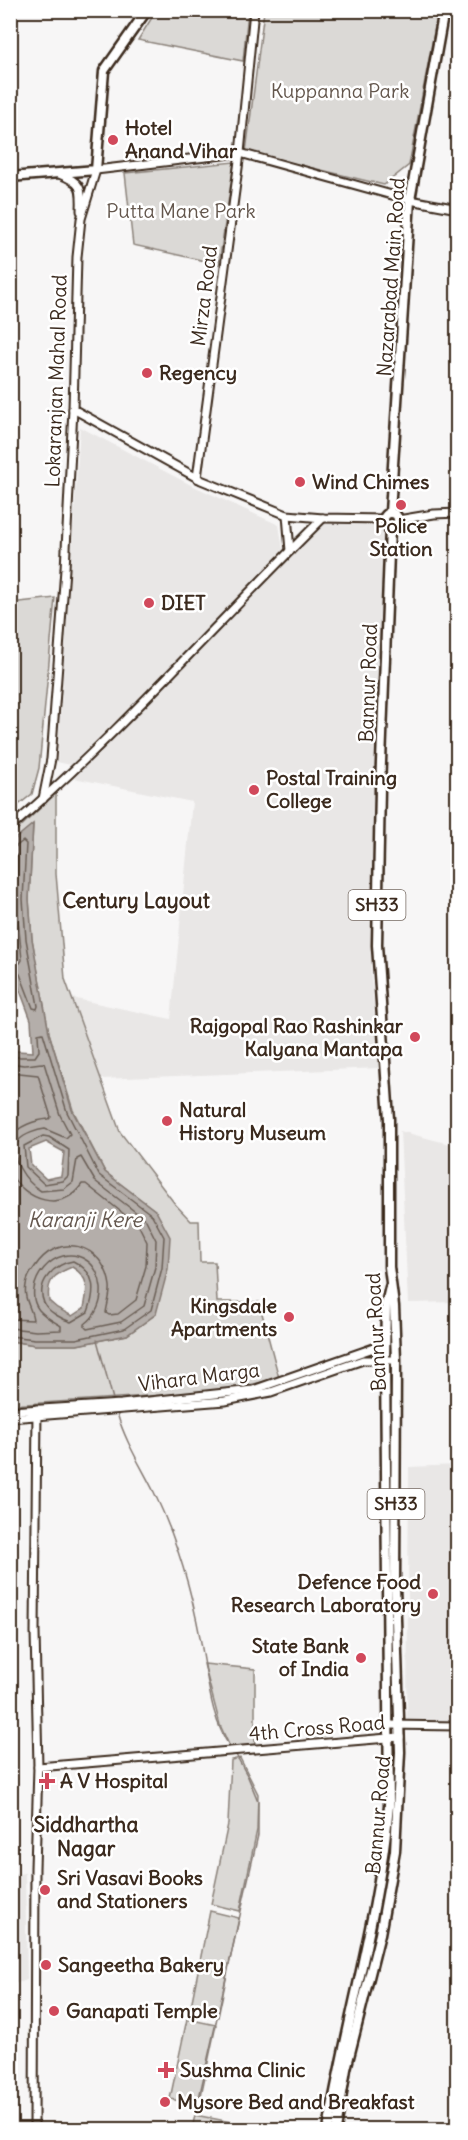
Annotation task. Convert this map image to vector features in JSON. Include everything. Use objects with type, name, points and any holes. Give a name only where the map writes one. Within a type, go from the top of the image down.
[{"type":"main road","name":"Lokaranjan Mahal Road","points":[[96,170],[104,71],[147,10]]},
{"type":"main road","name":"Nazarabad Main Road","points":[[387,516],[410,200],[444,10]]},
{"type":"main road","points":[[10,177],[96,170]]},
{"type":"main road","points":[[395,514],[398,520],[396,525],[390,527],[386,525],[387,516],[395,514]]},
{"type":"main road","name":"Bannur Road","points":[[336,2130],[346,2069],[380,1934],[395,1851],[400,1737],[396,1586],[396,1360],[391,1284],[389,1119],[377,945],[380,788],[390,527]]},
{"type":"main road","points":[[328,2130],[339,2065],[385,1849],[389,1806],[385,1344],[387,1297],[391,1284]]},
{"type":"street","name":"Mirza Road","points":[[197,478],[240,153],[254,10]]},
{"type":"street","points":[[96,170],[240,153],[410,200],[458,209]]},
{"type":"street","name":"Lokaranjan Mahal Road","points":[[43,799],[50,769],[65,569],[73,409],[77,257],[81,219],[96,170]]},
{"type":"street","points":[[59,174],[75,181],[80,187],[81,219]]},
{"type":"street","points":[[73,409],[197,478],[287,515],[323,518],[387,516]]},
{"type":"street","points":[[398,520],[458,513]]},
{"type":"street","points":[[287,515],[290,551]]},
{"type":"street","points":[[10,828],[65,778],[182,663],[323,518]]},
{"type":"street","name":"Vihara Marga","points":[[10,1418],[36,1413],[112,1407],[253,1390],[385,1344]]},
{"type":"street","name":"Vihara Marga","points":[[121,1406],[225,1401],[271,1392],[363,1360],[396,1360]]},
{"type":"street","name":"Vihara Marga","points":[[10,1411],[36,1413]]},
{"type":"street","points":[[34,2130],[35,1868],[38,1767],[35,1622],[36,1413]]},
{"type":"street","points":[[389,1725],[458,1726]]},
{"type":"street","name":"4th Cross Road","points":[[38,1767],[400,1737]]},
{"type":"shaded area","name":"DIET","points":[[80,427],[189,484],[279,525],[283,549],[179,658],[71,765],[57,762]]},
{"type":"shaded area","name":"Postal Training College","points":[[325,522],[380,523],[387,531],[371,891],[371,974],[380,1068],[101,1079],[72,998],[171,1019],[192,802],[74,778]]},
{"type":"shaded area","points":[[400,1131],[457,1146],[457,1302],[408,1303]]},
{"type":"shaded area","name":"Defence Food Research Laboratory","points":[[457,1465],[457,1722],[407,1721],[409,1467]]},
{"type":"shaded area","points":[[25,1873],[27,1980],[11,1985],[11,1875]]},
{"type":"green space","points":[[156,11],[248,11],[243,61],[138,40]]},
{"type":"green space","name":"Kuppanna Park","points":[[264,11],[438,11],[409,165],[384,185],[246,152]]},
{"type":"green space","name":"Putta Mane Park","points":[[234,162],[219,264],[133,245],[125,173]]},
{"type":"green space","points":[[55,598],[39,768],[32,794],[11,811],[11,603]]},
{"type":"green space","points":[[56,793],[56,874],[65,979],[120,1132],[175,1204],[191,1221],[199,1221],[200,1262],[215,1262],[217,1302],[259,1302],[279,1378],[224,1391],[11,1405],[11,1341],[35,1345],[77,1345],[127,1335],[156,1314],[156,1211],[105,1172],[73,1110],[49,1033],[32,939],[29,899],[33,825],[11,843],[11,836]]},
{"type":"green space","points":[[204,1664],[255,1669],[255,1745],[230,1747],[220,1725]]},
{"type":"green space","points":[[240,1758],[258,1794],[257,1830],[240,1911],[211,1904],[228,1824],[231,1760]]},
{"type":"green space","points":[[210,1911],[239,1918],[218,2017],[190,2011]]},
{"type":"green space","points":[[187,2019],[216,2025],[199,2105],[170,2099]]},
{"type":"green space","points":[[195,2115],[262,2128],[192,2129]]},
{"type":"water","name":"Karanji Kere","points":[[33,824],[29,899],[32,939],[49,1033],[72,1110],[105,1172],[156,1211],[170,1237],[168,1269],[156,1314],[127,1335],[77,1345],[35,1345],[11,1341],[11,1043],[17,1051],[33,1052],[31,1020],[15,977],[11,973],[10,843]],"holes":[[[46,1142],[64,1152],[61,1176],[46,1179],[31,1165],[29,1149]],[[72,1267],[82,1275],[87,1290],[84,1308],[72,1316],[49,1301],[48,1294],[53,1279],[60,1272]]]},
{"type":"waterway","points":[[97,1340],[114,1403]]},
{"type":"waterway","points":[[117,1413],[171,1532],[196,1617],[212,1705],[219,1727],[230,1747]]},
{"type":"waterway","points":[[199,2098],[258,1835],[258,1801],[235,1753]]},
{"type":"place","name":"Hotel Anand Vihar","points":[[113,140]]},
{"type":"place","name":"Regency","points":[[147,373]]},
{"type":"place","name":"Wind Chimes","points":[[300,482]]},
{"type":"place","name":"Police Station","points":[[401,505]]},
{"type":"place","name":"DIET","points":[[149,603]]},
{"type":"place","name":"Postal Training College","points":[[254,790]]},
{"type":"place","name":"Rajgopal Rao Rashinkar Kalyana Mantapa","points":[[415,1037]]},
{"type":"place","name":"Natural History Museum","points":[[167,1121]]},
{"type":"place","name":"Kingsdale Apartments","points":[[289,1317]]},
{"type":"place","name":"Defence Food Research Laboratory","points":[[433,1594]]},
{"type":"place","name":"State Bank of India","points":[[361,1658]]},
{"type":"place","name":"A V Hospital","points":[[47,1781]]},
{"type":"place","name":"Sri Vasavi Books and Stationers","points":[[45,1890]]},
{"type":"place","name":"Sangeetha Bakery","points":[[46,1965]]},
{"type":"place","name":"Ganapati Temple","points":[[54,2011]]},
{"type":"place","name":"Sushma Clinic","points":[[166,2070]]},
{"type":"place","name":"Mysore Bed and Breakfast","points":[[165,2102]]},
{"type":"district","name":"Century Layout","points":[[136,901]]},
{"type":"district","name":"Siddhartha Nagar","points":[[86,1837]]}]
